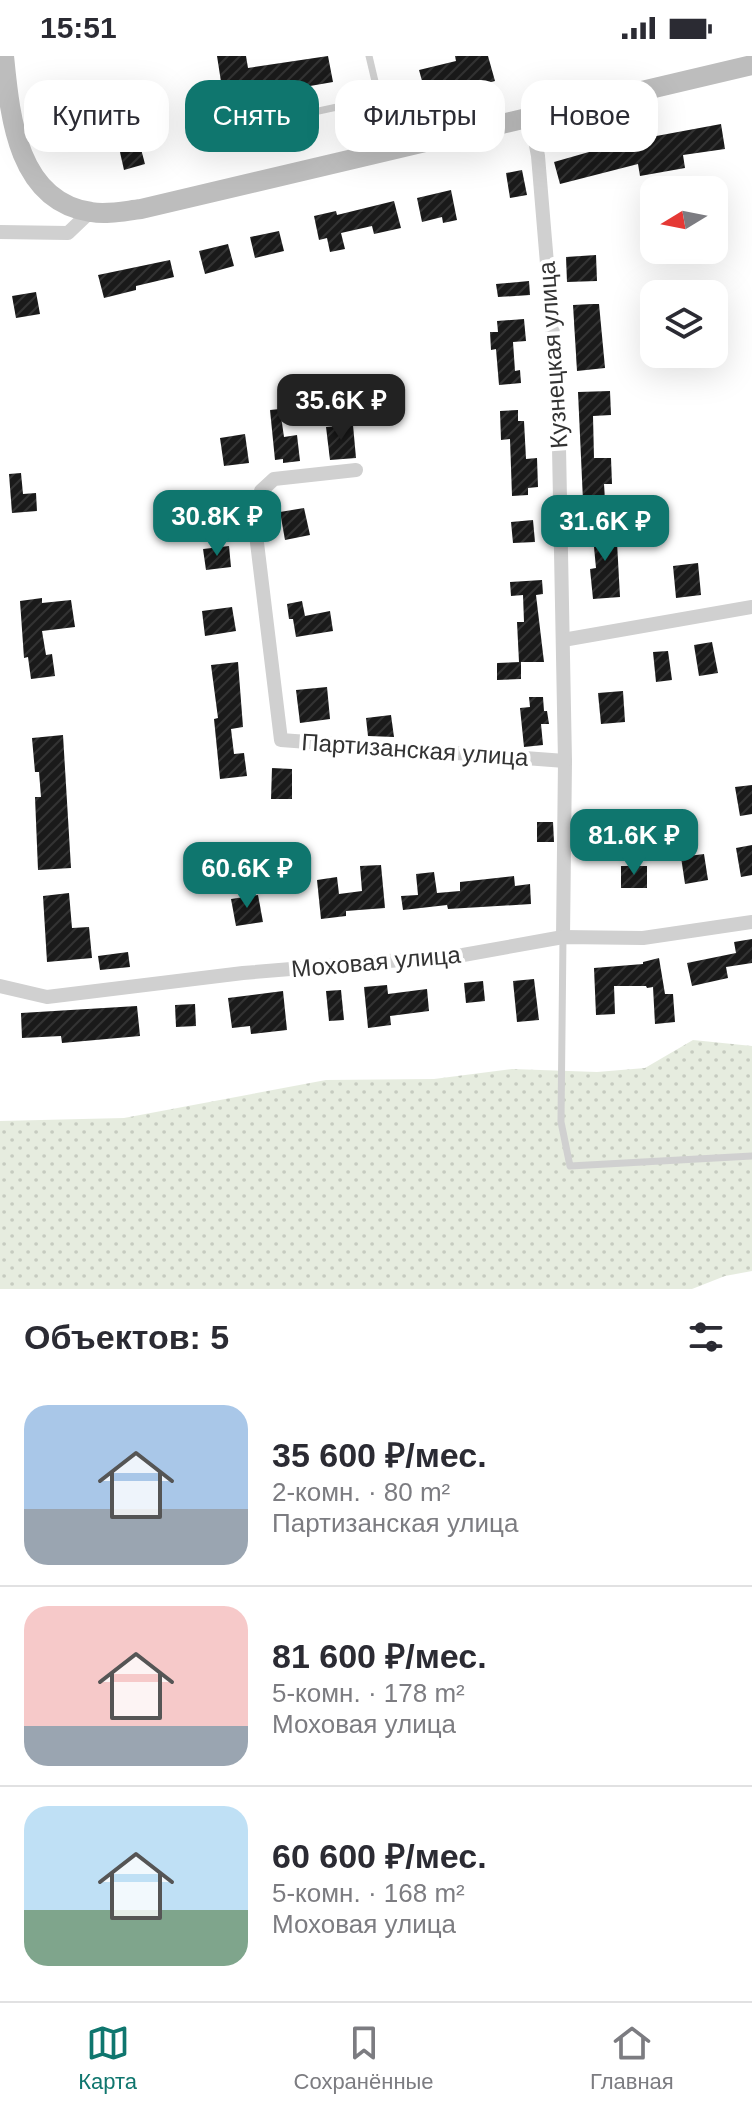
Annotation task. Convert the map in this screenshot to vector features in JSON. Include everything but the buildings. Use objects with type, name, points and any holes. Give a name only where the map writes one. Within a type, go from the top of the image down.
[{"type":"street","points":[[4,56],[15,130],[26,166],[46,192],[67,206],[90,212],[141,209],[387,152]]},
{"type":"street","points":[[658,88],[752,65]]},
{"type":"street","name":"Кузнецкая улица","points":[[537,152],[558,395],[565,761],[563,937]]},
{"type":"street","points":[[0,232],[68,233],[90,212]]},
{"type":"street","name":"Партизанская улица","points":[[356,470],[274,479],[261,491],[254,518],[281,740],[565,761]]},
{"type":"street","points":[[563,640],[752,607]]},
{"type":"street","name":"Моховая улица","points":[[0,986],[47,997],[243,973],[463,955],[563,937],[643,938],[752,922]]},
{"type":"lane","points":[[369,56],[375,80]]},
{"type":"lane","points":[[563,937],[561,1122],[570,1166],[752,1156]]},
{"type":"shaded area","points":[[693,1040],[752,1046],[752,1271],[725,1276],[692,1289],[0,1289],[0,1121],[124,1118],[326,1080],[434,1079],[512,1069],[597,1072],[645,1068]]}]
